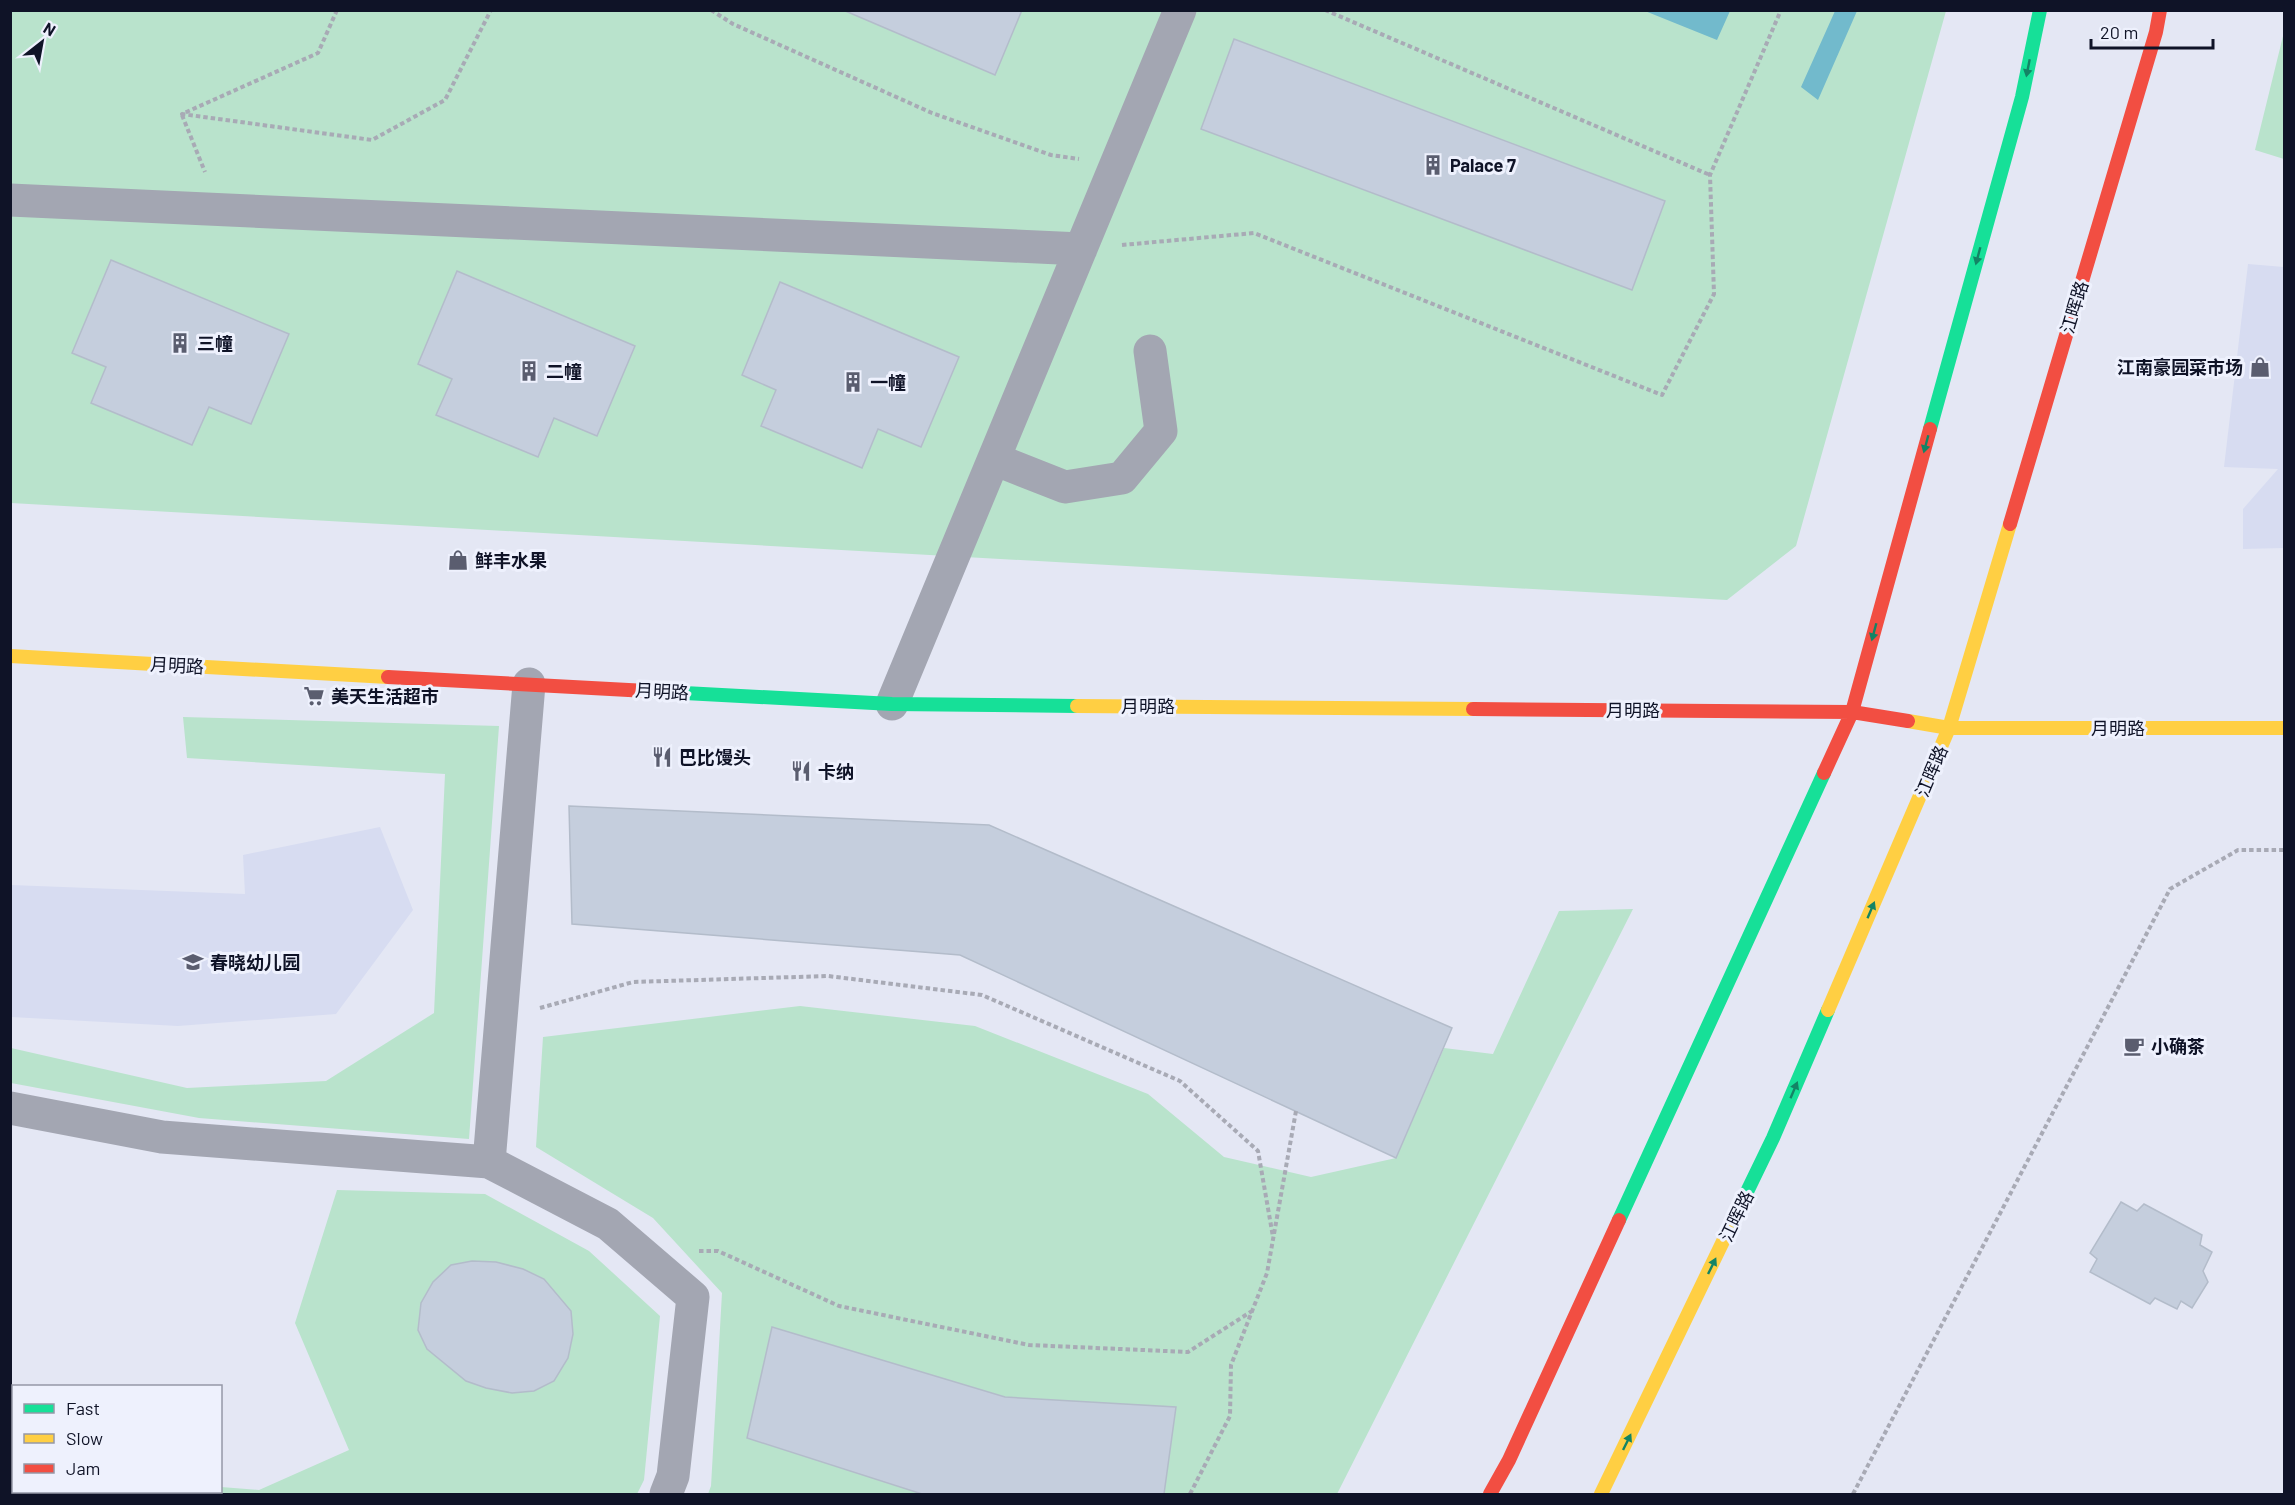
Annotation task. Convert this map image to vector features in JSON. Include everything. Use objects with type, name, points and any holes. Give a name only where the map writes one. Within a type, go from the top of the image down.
[{"type":"main road","points":[[1490,1494],[1514,1449],[1852,712],[2022,98],[2040,10]]},
{"type":"main road","name":"江晖路","points":[[1601,1494],[1773,1138],[1949,728],[2156,32],[2160,10]]},
{"type":"main road","name":"月明路","points":[[10,656],[892,704],[1852,712],[1949,728],[2284,728]]},
{"type":"street","points":[[892,704],[1180,10]]},
{"type":"street","points":[[10,200],[1081,249]]},
{"type":"street","points":[[994,459],[1065,487],[1122,477],[1161,431],[1150,351]]},
{"type":"street","points":[[489,1162],[529,684]]},
{"type":"street","points":[[10,1108],[162,1137],[489,1162],[608,1224],[693,1297],[673,1476],[666,1494]]},
{"type":"path","points":[[182,114],[318,53],[337,10]]},
{"type":"path","points":[[182,114],[372,140],[445,100],[491,10]]},
{"type":"path","points":[[711,10],[733,24],[932,113],[1051,155],[1116,166]]},
{"type":"path","points":[[1325,10],[1710,175]]},
{"type":"path","points":[[1081,249],[1254,233],[1662,395],[1714,294],[1710,175],[1781,10]]},
{"type":"path","points":[[182,114],[207,176],[198,209]]},
{"type":"path","points":[[1853,1494],[2170,889],[2238,850],[2284,850]]},
{"type":"path","points":[[501,1019],[633,982],[828,976],[982,995],[1180,1081],[1258,1152],[1274,1237]]},
{"type":"path","points":[[1190,1494],[1230,1416],[1231,1365],[1267,1273],[1296,1111]]},
{"type":"path","points":[[642,1252],[718,1251],[839,1306],[1029,1345],[1188,1352],[1252,1311]]},
{"type":"shaded area","name":"江南豪园菜市场","points":[[2248,264],[2284,267],[2284,548],[2243,549],[2243,509],[2278,469],[2224,467]]},
{"type":"shaded area","name":"春晓幼儿园","points":[[380,827],[413,910],[336,1014],[178,1026],[11,1017],[11,885],[245,894],[243,855]]},
{"type":"green space","points":[[10,11],[1946,11],[1796,546],[1727,600],[11,503]]},
{"type":"green space","points":[[2284,32],[2284,159],[2255,150]]},
{"type":"green space","points":[[183,717],[499,726],[469,1139],[199,1118],[11,1083],[11,1048],[187,1088],[326,1081],[434,1013],[445,774],[187,758]]},
{"type":"green space","points":[[1633,909],[1337,1494],[708,1494],[711,1486],[722,1293],[653,1218],[536,1147],[543,1037],[800,1006],[975,1026],[1148,1094],[1224,1157],[1311,1177],[1396,1158],[1444,1048],[1493,1054],[1559,911]]},
{"type":"green space","points":[[337,1190],[485,1194],[589,1251],[660,1316],[644,1480],[637,1494],[11,1494],[10,1391],[12,1392],[12,1493],[222,1493],[222,1487],[259,1490],[349,1450],[295,1323]]},
{"type":"water","points":[[1730,10],[1717,40],[1645,11]]},
{"type":"water","points":[[1835,11],[1857,11],[1818,100],[1801,87]]},
{"type":"water","points":[[11,1433],[12,1493],[104,1494],[11,1494]]},
{"type":"building","points":[[843,10],[1022,10],[995,75]]},
{"type":"building","name":"Palace 7","points":[[1234,39],[1665,201],[1632,290],[1201,129]]},
{"type":"building","name":"三幢","points":[[111,260],[289,334],[251,424],[209,407],[192,445],[91,403],[106,367],[72,353]]},
{"type":"building","name":"二幢","points":[[457,271],[635,346],[597,436],[554,418],[538,457],[436,415],[452,379],[418,364]]},
{"type":"building","name":"一幢","points":[[780,282],[959,357],[921,447],[878,429],[862,468],[761,426],[776,390],[742,375]]},
{"type":"building","points":[[569,806],[989,825],[1452,1028],[1396,1158],[960,955],[572,924]]},
{"type":"building","points":[[2121,1202],[2137,1211],[2144,1204],[2202,1235],[2200,1245],[2212,1252],[2203,1271],[2208,1282],[2192,1308],[2181,1301],[2177,1309],[2155,1298],[2150,1304],[2090,1272],[2097,1259],[2090,1253]]},
{"type":"building","points":[[472,1261],[496,1262],[523,1269],[544,1279],[571,1311],[573,1334],[568,1358],[554,1381],[534,1391],[512,1393],[486,1388],[466,1381],[427,1349],[418,1330],[421,1303],[433,1282],[451,1265]]},
{"type":"building","points":[[772,1327],[1005,1397],[1176,1407],[1164,1494],[922,1494],[747,1438]]},
{"type":"traffic: fast","points":[[1930,429],[2022,97],[2040,10]]},
{"type":"traffic: fast","points":[[647,691],[892,704],[1077,706]]},
{"type":"traffic: fast","points":[[1619,1220],[1824,773]]},
{"type":"traffic: fast","points":[[1728,1231],[1773,1138],[1828,1010]]},
{"type":"traffic: slow","points":[[1828,1010],[1949,728],[2010,524]]},
{"type":"traffic: slow","points":[[10,656],[388,677]]},
{"type":"traffic: slow","points":[[1077,706],[1473,709]]},
{"type":"traffic: slow","points":[[1908,721],[1949,728],[2284,728]]},
{"type":"traffic: slow","points":[[1601,1494],[1728,1231]]},
{"type":"traffic: jam","points":[[2010,524],[2156,32],[2160,10]]},
{"type":"traffic: jam","points":[[1824,773],[1852,712],[1930,429]]},
{"type":"traffic: jam","points":[[388,677],[647,691]]},
{"type":"traffic: jam","points":[[1473,709],[1852,712],[1908,721]]},
{"type":"traffic: jam","points":[[1490,1494],[1509,1460],[1619,1220]]},
{"type":"place","name":"Palace 7","points":[[1433,165]]},
{"type":"place","name":"三幢","points":[[180,343]]},
{"type":"place","name":"江南豪园菜市场","points":[[2260,367]]},
{"type":"place","name":"二幢","points":[[529,371]]},
{"type":"place","name":"一幢","points":[[853,382]]},
{"type":"place","name":"鲜丰水果","points":[[458,560]]},
{"type":"place","name":"美天生活超市","points":[[314,696]]},
{"type":"place","name":"巴比馒头","points":[[662,757]]},
{"type":"place","name":"卡纳","points":[[801,771]]},
{"type":"place","name":"春晓幼儿园","points":[[193,962]]},
{"type":"place","name":"小确茶","points":[[2134,1046]]}]
